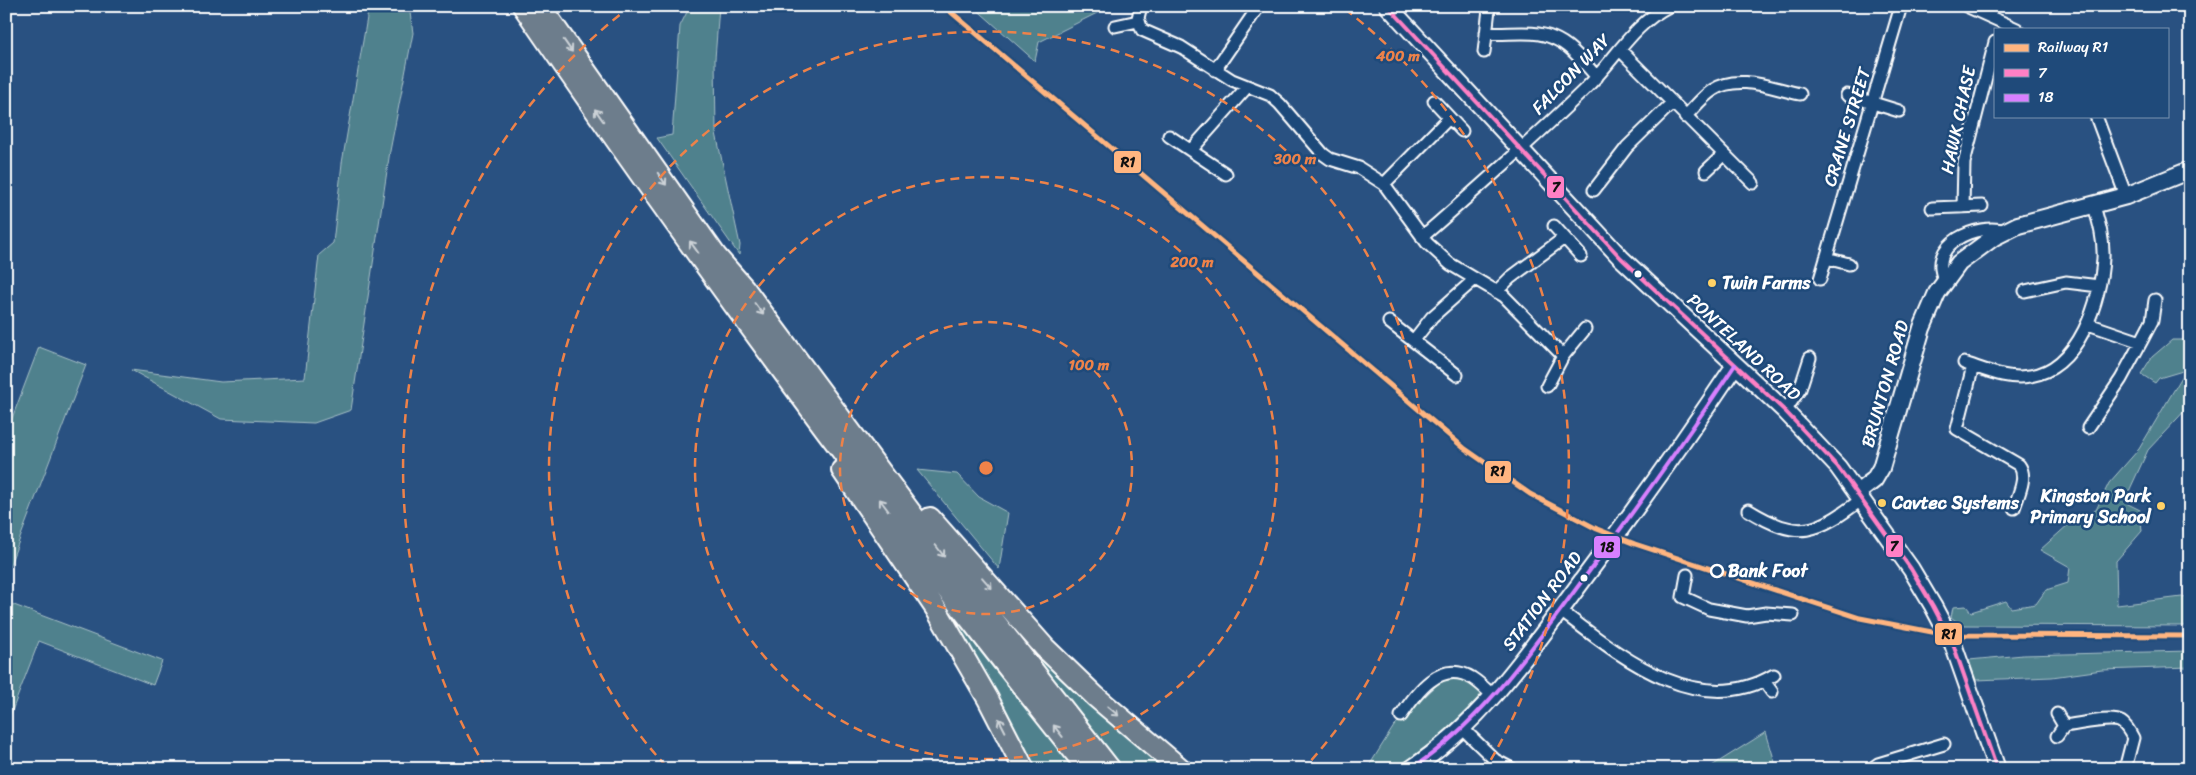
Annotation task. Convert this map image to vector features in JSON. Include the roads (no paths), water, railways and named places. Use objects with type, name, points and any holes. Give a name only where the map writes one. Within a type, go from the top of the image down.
[{"type":"highway","points":[[523,6],[774,358],[925,560],[1088,769]]},
{"type":"highway","points":[[540,6],[716,256],[797,359],[910,495],[1045,648],[1103,703],[1181,769]]},
{"type":"highway","points":[[774,358],[810,422],[936,609],[988,699],[1024,769]]},
{"type":"highway","points":[[797,359],[938,549],[1110,769]]},
{"type":"street","points":[[1141,6],[1138,21],[1140,28],[1181,47],[1215,70],[1276,100],[1326,157],[1359,168],[1384,184],[1422,237],[1450,264],[1510,302],[1545,340],[1564,356]]},
{"type":"street","points":[[1215,70],[1259,6]]},
{"type":"street","name":"PONTELAND ROAD","points":[[1388,6],[1621,258],[1785,411],[1838,467],[1910,568],[1952,642],[1997,769]]},
{"type":"street","name":"CRANE STREET","points":[[1820,279],[1901,6]]},
{"type":"street","points":[[1966,6],[2003,26]]},
{"type":"street","name":"FALCON WAY","points":[[1422,237],[1521,149],[1597,77],[1644,22],[1661,8]]},
{"type":"street","points":[[1484,52],[1489,9]]},
{"type":"street","points":[[1115,26],[1138,21]]},
{"type":"street","points":[[1486,32],[1540,34],[1554,38],[1568,47],[1597,77]]},
{"type":"street","name":"HAWK CHASE","points":[[1963,207],[1964,163],[1994,46]]},
{"type":"street","points":[[1620,50],[1752,183]]},
{"type":"street","points":[[1686,117],[1714,89],[1730,83],[1748,83],[1800,94]]},
{"type":"street","points":[[1192,150],[1247,87]]},
{"type":"street","points":[[1847,95],[1899,110]]},
{"type":"street","points":[[1434,101],[1462,131]]},
{"type":"street","points":[[1594,190],[1627,147],[1672,103]]},
{"type":"street","points":[[1384,184],[1449,118]]},
{"type":"street","points":[[2097,118],[2126,196]]},
{"type":"street","points":[[1169,136],[1226,174]]},
{"type":"street","points":[[1706,171],[1724,154]]},
{"type":"street","name":"BRUNTON ROAD","points":[[1860,496],[1874,480],[1881,468],[1922,328],[1944,281],[1969,254],[2006,231],[2027,222],[2094,206],[2126,196],[2190,170]]},
{"type":"street","points":[[1932,208],[1982,206]]},
{"type":"street","points":[[2014,508],[2023,478],[2023,470],[2019,465],[1957,429],[1969,364],[2015,378],[2033,376],[2061,360],[2076,345],[2088,324],[2099,286],[2103,258],[2103,240],[2094,206]]},
{"type":"street","points":[[1554,226],[1581,256]]},
{"type":"street","points":[[1496,292],[1510,278],[1564,238]]},
{"type":"street","points":[[1826,258],[1848,264]]},
{"type":"street","points":[[1414,340],[1432,317],[1475,279]]},
{"type":"street","points":[[2025,291],[2066,282],[2099,286]]},
{"type":"street","points":[[2088,428],[2121,379],[2152,321],[2155,300]]},
{"type":"street","points":[[1388,322],[1414,340],[1457,375]]},
{"type":"street","points":[[2088,324],[2141,342]]},
{"type":"street","points":[[1547,386],[1564,356],[1585,329]]},
{"type":"street","points":[[1785,411],[1800,389],[1810,358]]},
{"type":"street","name":"STATION ROAD","points":[[1411,769],[1462,728],[1493,696],[1560,611],[1692,430],[1735,365]]},
{"type":"street","points":[[1748,510],[1781,528],[1808,530],[1829,522],[1860,496]]},
{"type":"street","points":[[1687,575],[1682,597],[1709,609],[1747,616],[1765,608],[1793,615]]},
{"type":"street","points":[[1560,611],[1623,658],[1665,679],[1712,690],[1733,690],[1751,687],[1769,678],[1772,692]]},
{"type":"street","points":[[1401,716],[1415,695],[1425,685],[1444,674],[1457,674],[1472,678],[1493,696]]},
{"type":"street","points":[[2057,714],[2061,731],[2109,720],[2120,721],[2133,738],[2125,769]]},
{"type":"street","points":[[1462,728],[1495,760],[1512,769]]},
{"type":"street","points":[[1871,769],[1878,764],[1944,744]]},
{"type":"rail line","name":"R1","points":[[944,6],[1464,448],[1530,494],[1597,529],[1635,544],[1860,618],[1932,632],[1959,635],[2190,636]]},
{"type":"place","name":"Twin Farms","points":[[1712,283]]},
{"type":"place","name":"Cavtec Systems","points":[[1882,503]]},
{"type":"place","name":"Kingston Park Primary School","points":[[2161,506]]},
{"type":"place","name":"Bank Foot","points":[[1717,571]]}]
